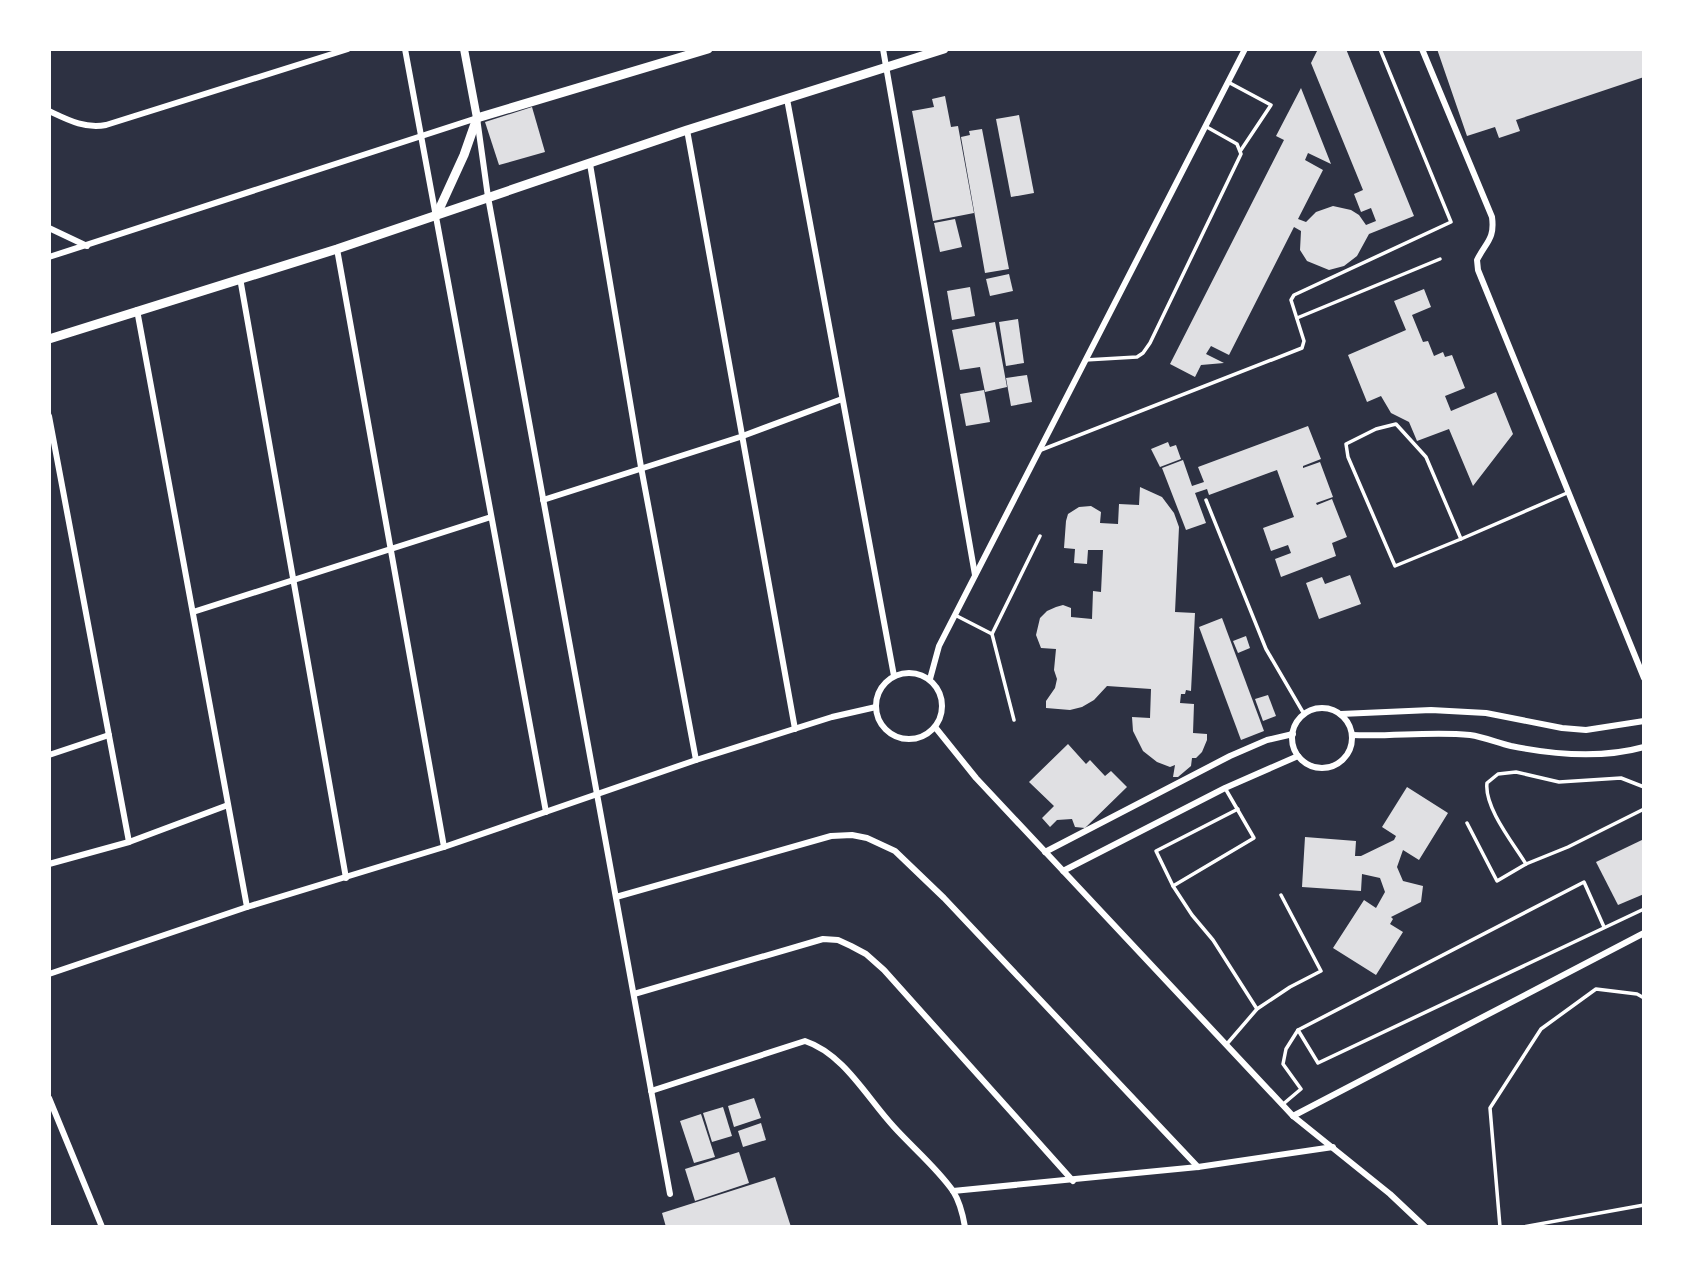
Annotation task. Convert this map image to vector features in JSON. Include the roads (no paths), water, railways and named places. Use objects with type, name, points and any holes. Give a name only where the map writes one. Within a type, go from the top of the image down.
[{"type":"main road","points":[[437,214],[464,155],[477,118],[708,49]]},
{"type":"main road","points":[[49,339],[337,248],[687,130],[944,49]]},
{"type":"street","points":[[49,111],[92,128],[348,49]]},
{"type":"street","points":[[405,49],[546,812]]},
{"type":"street","points":[[464,49],[488,197],[670,1194]]},
{"type":"street","points":[[883,49],[975,575]]},
{"type":"street","points":[[930,679],[939,646],[1245,49]]},
{"type":"street","points":[[1422,49],[1492,217],[1490,242],[1477,260],[1478,270],[1644,678]]},
{"type":"street","points":[[787,99],[894,676]]},
{"type":"street","points":[[49,257],[477,118]]},
{"type":"street","points":[[687,130],[740,437],[795,729]]},
{"type":"street","points":[[590,163],[696,760]]},
{"type":"street","points":[[49,228],[86,246]]},
{"type":"street","points":[[337,248],[444,847]]},
{"type":"street","points":[[240,278],[346,878]]},
{"type":"street","points":[[138,310],[247,906]]},
{"type":"street","points":[[543,500],[740,437],[842,399]]},
{"type":"street","points":[[49,416],[129,842]]},
{"type":"street","points":[[193,612],[491,517]]},
{"type":"street","points":[[908,672],[930,679],[938,689],[943,705],[942,714],[935,727],[919,738],[901,739],[886,730],[877,715],[880,690],[894,676],[908,672]]},
{"type":"street","points":[[49,974],[247,906],[444,847],[696,760],[852,711],[876,707]]},
{"type":"street","points":[[1341,714],[1352,735],[1346,757],[1334,766],[1318,768],[1304,762],[1295,749],[1293,734],[1299,719],[1319,708],[1327,708],[1341,714],[1431,710],[1486,713],[1586,730],[1644,721]]},
{"type":"street","points":[[935,727],[976,778],[1282,1105],[1390,1194],[1425,1227]]},
{"type":"street","points":[[1045,852],[1230,756],[1267,740],[1293,734]]},
{"type":"street","points":[[49,755],[108,735]]},
{"type":"street","points":[[1352,735],[1471,736],[1563,754],[1626,752],[1644,747]]},
{"type":"street","points":[[1063,871],[1225,788],[1298,756]]},
{"type":"street","points":[[49,864],[129,842],[228,804]]},
{"type":"street","points":[[616,897],[831,836],[852,835],[881,844],[895,851],[944,898],[1198,1167]]},
{"type":"street","points":[[1293,1116],[1644,933]]},
{"type":"street","points":[[634,994],[823,939],[838,940],[866,954],[914,1002],[1073,1181]]},
{"type":"street","points":[[651,1091],[805,1041],[818,1045],[844,1068],[891,1125],[953,1191],[962,1210],[965,1227]]},
{"type":"street","points":[[49,1098],[102,1227]]},
{"type":"street","points":[[953,1191],[1198,1167],[1334,1147]]},
{"type":"lane","points":[[1039,451],[1302,348],[1304,341],[1292,300],[1294,295],[1451,222],[1380,49]]},
{"type":"lane","points":[[1086,360],[1123,360],[1143,353],[1241,150],[1271,105],[1228,82]]},
{"type":"lane","points":[[1205,126],[1237,144],[1241,150]]},
{"type":"lane","points":[[1297,318],[1440,259]]},
{"type":"lane","points":[[1461,540],[1426,457],[1396,424],[1376,429],[1346,444],[1395,566],[1461,540],[1567,493]]},
{"type":"lane","points":[[1206,500],[1266,649],[1304,714]]},
{"type":"lane","points":[[1014,720],[992,634],[1040,536]]},
{"type":"lane","points":[[955,615],[992,634]]},
{"type":"lane","points":[[1526,864],[1489,803],[1487,783],[1498,775],[1516,772],[1559,782],[1621,778],[1644,787]]},
{"type":"lane","points":[[1172,886],[1254,838],[1225,788]]},
{"type":"lane","points":[[1238,809],[1156,851],[1172,886],[1213,940],[1257,1009]]},
{"type":"lane","points":[[1467,823],[1497,880],[1644,809]]},
{"type":"lane","points":[[1282,1105],[1301,1089],[1283,1064],[1286,1049],[1298,1030],[1584,882],[1604,926]]},
{"type":"lane","points":[[1226,1045],[1257,1009],[1321,971],[1281,895]]},
{"type":"lane","points":[[1298,1030],[1318,1063],[1644,909]]},
{"type":"lane","points":[[1500,1227],[1490,1108],[1541,1029],[1596,989],[1637,994],[1644,998]]},
{"type":"lane","points":[[1523,1227],[1644,1205]]}]
